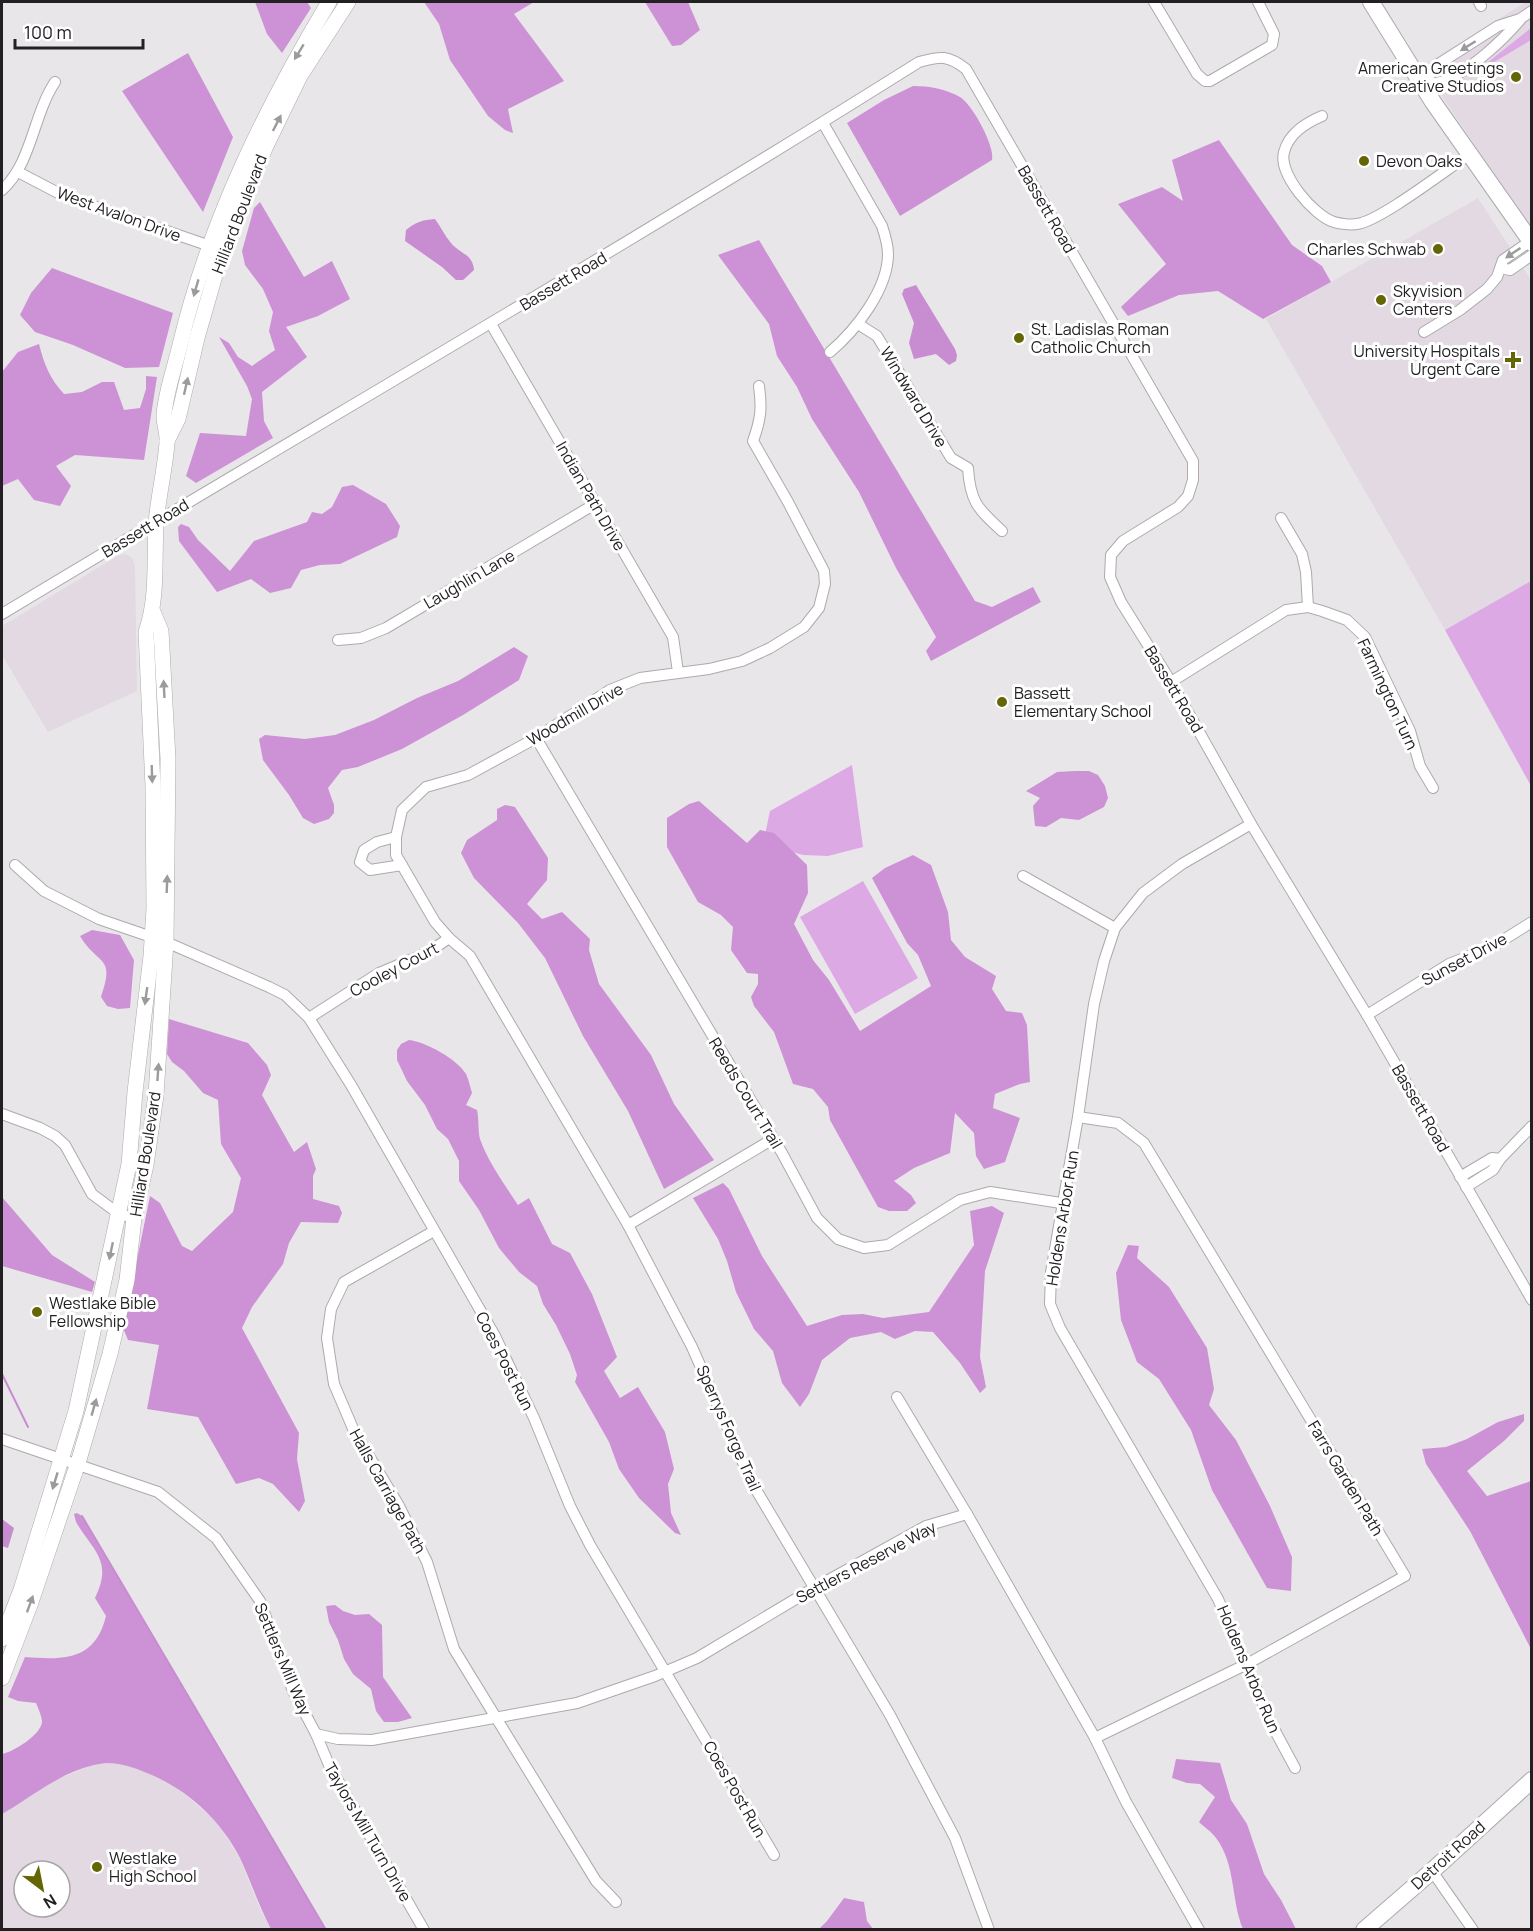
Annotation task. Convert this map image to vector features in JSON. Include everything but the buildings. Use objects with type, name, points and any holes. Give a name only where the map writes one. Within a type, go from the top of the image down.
[{"type":"main road","name":"Hilliard Boulevard","points":[[7,1633],[78,1463],[110,1354],[124,1290],[156,1095],[160,940],[154,909],[153,787],[146,632],[153,612],[156,521],[168,441],[178,419],[216,249],[242,165],[266,112],[329,2]]},
{"type":"main road","name":"Hilliard Boulevard","points":[[216,249],[300,76],[348,2]]},
{"type":"main road","points":[[1371,2],[1423,86],[1531,245]]},
{"type":"main road","name":"Hilliard Boulevard","points":[[2,1678],[7,1633],[76,1411],[119,1214],[129,1164],[135,1092],[160,940]]},
{"type":"main road","name":"Detroit Road","points":[[1364,1929],[1532,1780]]},
{"type":"street","points":[[1154,2],[1197,74],[1205,81],[1210,81],[1272,45],[1274,34],[1258,2]]},
{"type":"street","points":[[1423,86],[1437,65],[1498,26],[1520,19],[1532,11]]},
{"type":"street","points":[[1423,86],[1446,80],[1468,66],[1505,38],[1520,19]]},
{"type":"street","name":"Bassett Road","points":[[2,614],[491,324],[823,123],[919,62],[939,57],[954,60],[966,69],[1193,461],[1193,480],[1188,496],[1178,507],[1123,541],[1111,555],[1110,577],[1121,602],[1171,682],[1251,824],[1367,1016],[1532,1300]]},
{"type":"street","points":[[2,190],[18,172],[46,95],[56,82]]},
{"type":"street","points":[[1322,116],[1310,121],[1292,135],[1283,152],[1283,162],[1285,171],[1311,207],[1335,222],[1356,224],[1384,212],[1470,154]]},
{"type":"street","points":[[823,123],[882,226],[888,244],[887,265],[878,291],[858,324],[830,352]]},
{"type":"street","name":"West Avalon Drive","points":[[18,172],[64,196],[216,249]]},
{"type":"street","points":[[1424,332],[1460,310],[1487,289],[1497,277],[1503,260],[1531,245]]},
{"type":"street","name":"Indian Path Drive","points":[[491,324],[673,637],[678,672]]},
{"type":"street","name":"Windward Drive","points":[[858,324],[877,336],[951,458],[968,468],[969,486],[979,510],[1002,531]]},
{"type":"street","name":"Woodmill Drive","points":[[396,837],[402,810],[426,787],[468,775],[536,738],[610,690],[640,678],[709,669],[742,661],[770,648],[804,627],[819,608],[825,584],[824,571],[753,441],[761,413],[759,386]]},
{"type":"street","name":"Laughlin Lane","points":[[338,640],[361,638],[386,628],[595,504]]},
{"type":"street","points":[[1171,682],[1286,610],[1308,607],[1306,572],[1302,554],[1281,518]]},
{"type":"street","name":"Farmington Turn","points":[[1308,607],[1347,620],[1365,637],[1410,732],[1420,766],[1434,788]]},
{"type":"street","name":"Reeds Court Trail","points":[[536,738],[773,1139],[817,1218],[838,1239],[864,1248],[888,1245],[960,1200],[990,1192],[1061,1203]]},
{"type":"street","name":"Holdens Arbor Run","points":[[1251,824],[1182,864],[1143,892],[1115,928],[1104,961],[1094,1004],[1078,1117],[1061,1203],[1051,1272],[1050,1304],[1060,1328],[1218,1599],[1273,1727],[1294,1768]]},
{"type":"street","points":[[396,837],[377,842],[364,850],[360,862],[370,870],[402,865]]},
{"type":"street","name":"Sperrys Forge Trail","points":[[396,837],[396,855],[435,922],[470,956],[628,1225],[692,1347],[752,1483],[890,1715],[955,1838],[989,1929]]},
{"type":"street","name":"Coes Post Run","points":[[15,865],[44,891],[99,919],[160,940],[285,995],[309,1018],[351,1085],[495,1336],[585,1535],[774,1855]]},
{"type":"street","points":[[1023,876],[1115,928]]},
{"type":"street","name":"Sunset Drive","points":[[1367,1016],[1449,963],[1492,947],[1532,922]]},
{"type":"street","name":"Cooley Court","points":[[309,1018],[379,973],[429,952],[449,938]]},
{"type":"street","points":[[2,1114],[56,1136],[65,1145],[92,1194],[119,1214],[135,1218]]},
{"type":"street","name":"Farrs Garden Path","points":[[1078,1117],[1118,1122],[1144,1143],[1405,1576],[1247,1664],[1095,1738]]},
{"type":"street","points":[[1463,1182],[1492,1158],[1500,1159],[1532,1126]]},
{"type":"street","points":[[628,1225],[773,1139]]},
{"type":"street","name":"Halls Carriage Path","points":[[434,1231],[344,1282],[331,1309],[327,1338],[334,1384],[354,1431],[398,1504],[427,1562],[454,1649],[596,1881],[616,1902]]},
{"type":"street","points":[[897,1397],[1095,1738],[1126,1802],[1199,1929]]},
{"type":"street","name":"Settlers Mill Way","points":[[2,1439],[158,1492],[216,1538],[260,1601],[293,1691],[316,1734]]},
{"type":"street","name":"Settlers Reserve Way","points":[[316,1734],[338,1739],[372,1740],[577,1702],[666,1672],[738,1635],[814,1588],[926,1526],[967,1514]]},
{"type":"street","name":"Taylors Mill Turn Drive","points":[[316,1734],[329,1765],[424,1929]]},
{"type":"street","points":[[1432,1871],[1473,1929]]},
{"type":"shaded area","points":[[255,2],[307,2],[311,8],[282,53],[267,34]]},
{"type":"shaded area","points":[[424,2],[534,2],[514,14],[564,81],[508,109],[513,133],[505,130],[488,116],[450,60],[439,24]]},
{"type":"shaded area","points":[[645,2],[688,2],[700,30],[681,45],[672,46]]},
{"type":"shaded area","points":[[1526,2],[1531,2],[1531,230],[1422,66]]},
{"type":"shaded area","points":[[1531,28],[1531,40],[1486,67],[1487,63]]},
{"type":"shaded area","points":[[188,53],[233,137],[203,212],[122,91]]},
{"type":"shaded area","points":[[913,86],[943,90],[965,101],[986,136],[992,160],[900,216],[847,123],[884,100]]},
{"type":"shaded area","points":[[1219,140],[1292,245],[1322,266],[1331,282],[1263,319],[1218,291],[1179,295],[1128,316],[1121,307],[1166,264],[1118,204],[1162,187],[1183,201],[1172,160]]},
{"type":"shaded area","points":[[1478,198],[1531,280],[1531,581],[1445,630],[1266,319]]},
{"type":"shaded area","points":[[260,202],[304,277],[332,261],[350,299],[318,316],[286,327],[307,357],[262,392],[264,421],[273,438],[196,483],[186,476],[200,433],[246,436],[252,399],[219,337],[229,343],[238,357],[252,366],[275,350],[269,331],[273,312],[263,289],[245,265],[242,251],[254,208]]},
{"type":"shaded area","points":[[435,219],[451,243],[469,257],[473,265],[474,270],[463,280],[456,280],[442,267],[405,241],[406,230],[410,227],[419,222]]},
{"type":"shaded area","points":[[759,240],[975,601],[992,607],[1033,587],[1041,602],[931,661],[926,651],[936,637],[896,568],[859,492],[812,419],[797,387],[777,356],[769,324],[718,255]]},
{"type":"shaded area","points":[[52,268],[173,313],[159,367],[125,368],[73,345],[35,332],[20,315],[31,293]]},
{"type":"shaded area","points":[[916,285],[955,349],[956,361],[949,365],[936,354],[914,359],[909,343],[914,323],[902,294],[904,289]]},
{"type":"shaded area","points":[[39,344],[48,371],[64,394],[82,392],[102,382],[114,382],[124,410],[140,408],[146,389],[146,376],[157,377],[144,460],[75,455],[56,466],[71,486],[60,506],[34,500],[18,479],[2,486],[2,372],[18,352]]},
{"type":"shaded area","points":[[353,485],[386,504],[400,526],[397,537],[340,564],[320,565],[301,570],[291,588],[270,593],[251,579],[217,592],[179,541],[178,527],[181,524],[189,527],[198,540],[230,571],[254,541],[307,522],[312,512],[322,514],[332,507],[342,487]]},
{"type":"shaded area","points":[[126,554],[132,558],[135,565],[137,691],[48,732],[2,655],[2,626],[119,555]]},
{"type":"shaded area","points":[[1531,581],[1531,786],[1445,630]]},
{"type":"shaded area","points":[[514,647],[528,656],[519,680],[402,749],[358,767],[342,770],[328,788],[334,805],[334,813],[329,819],[314,824],[303,818],[263,760],[259,739],[265,735],[305,739],[335,735],[374,720],[417,698],[458,681]]},
{"type":"shaded area","points":[[852,765],[863,847],[828,856],[803,855],[763,844],[770,811]]},
{"type":"shaded area","points":[[1089,771],[1098,775],[1105,786],[1108,798],[1104,807],[1079,820],[1061,818],[1046,827],[1035,826],[1033,806],[1040,798],[1026,791],[1057,772]]},
{"type":"shaded area","points":[[699,801],[747,843],[760,830],[774,833],[807,865],[808,893],[794,924],[813,960],[829,980],[860,1031],[931,986],[918,955],[907,943],[872,878],[885,868],[913,855],[931,865],[948,912],[951,940],[965,957],[996,976],[992,989],[1006,1011],[1022,1013],[1027,1025],[1030,1082],[995,1094],[993,1108],[1020,1118],[1005,1162],[984,1169],[976,1156],[974,1133],[955,1113],[950,1153],[914,1168],[894,1181],[911,1195],[916,1203],[907,1211],[889,1211],[878,1207],[830,1120],[828,1107],[813,1089],[793,1084],[774,1032],[754,1006],[751,997],[758,984],[758,974],[747,973],[731,950],[733,927],[721,915],[698,902],[667,847],[667,818],[689,804]]},
{"type":"shaded area","points":[[505,805],[515,807],[548,858],[547,880],[527,904],[542,919],[562,912],[590,939],[589,950],[599,984],[651,1055],[674,1104],[714,1160],[664,1189],[628,1111],[583,1036],[545,958],[518,923],[474,878],[461,853],[467,840],[497,820],[497,809]]},
{"type":"shaded area","points":[[863,881],[918,978],[855,1014],[800,917]]},
{"type":"shaded area","points":[[92,930],[120,935],[134,960],[130,1008],[118,1009],[107,1006],[101,997],[107,974],[106,967],[80,936]]},
{"type":"shaded area","points":[[169,1019],[248,1043],[267,1065],[271,1075],[262,1095],[294,1152],[307,1142],[316,1169],[313,1176],[313,1199],[339,1206],[342,1213],[338,1223],[301,1222],[289,1243],[283,1264],[252,1307],[242,1328],[299,1433],[297,1459],[305,1501],[299,1512],[273,1484],[259,1478],[236,1484],[198,1417],[147,1409],[159,1345],[128,1340],[123,1328],[150,1196],[160,1203],[182,1246],[192,1251],[233,1212],[241,1178],[221,1144],[218,1100],[203,1093],[167,1054]]},
{"type":"shaded area","points":[[409,1040],[440,1052],[462,1068],[472,1093],[466,1105],[477,1110],[480,1139],[492,1165],[518,1205],[529,1198],[552,1244],[570,1253],[592,1294],[617,1357],[604,1371],[620,1398],[638,1387],[665,1432],[674,1469],[668,1484],[671,1513],[681,1535],[675,1533],[639,1498],[619,1469],[609,1442],[575,1382],[577,1375],[570,1354],[543,1304],[537,1286],[519,1272],[499,1248],[479,1210],[459,1181],[459,1161],[448,1139],[437,1129],[425,1105],[407,1081],[397,1060],[397,1050],[401,1044]]},
{"type":"shaded area","points":[[723,1183],[729,1189],[762,1256],[807,1326],[842,1315],[863,1314],[883,1318],[929,1312],[974,1245],[970,1211],[992,1206],[1004,1213],[985,1271],[980,1357],[986,1387],[980,1393],[960,1363],[933,1332],[915,1331],[895,1339],[881,1332],[850,1338],[822,1360],[809,1394],[800,1407],[782,1383],[773,1351],[754,1329],[736,1292],[718,1239],[693,1198]]},
{"type":"shaded area","points":[[2,1197],[52,1255],[95,1282],[92,1292],[2,1266]]},
{"type":"shaded area","points":[[1128,1245],[1139,1246],[1137,1258],[1169,1287],[1207,1348],[1214,1389],[1209,1405],[1236,1440],[1270,1506],[1292,1557],[1291,1591],[1267,1588],[1212,1490],[1191,1430],[1159,1379],[1137,1362],[1121,1320],[1116,1273]]},
{"type":"shaded area","points":[[1524,1414],[1524,1421],[1504,1441],[1467,1471],[1487,1496],[1531,1481],[1531,1649],[1470,1531],[1426,1464],[1422,1449],[1446,1447],[1467,1439],[1498,1422]]},
{"type":"shaded area","points":[[74,1514],[82,1516],[326,1929],[271,1929],[240,1858],[213,1819],[176,1788],[135,1768],[108,1763],[81,1769],[57,1780],[2,1814],[2,1754],[13,1750],[32,1737],[42,1722],[36,1703],[18,1701],[8,1697],[25,1657],[65,1657],[86,1650],[101,1631],[106,1616],[95,1598],[100,1585],[102,1566],[95,1549],[76,1522]]},
{"type":"shaded area","points":[[2,1519],[14,1528],[8,1548],[2,1546]]},
{"type":"shaded area","points":[[335,1605],[355,1615],[369,1614],[382,1625],[383,1677],[412,1718],[398,1722],[384,1722],[376,1711],[371,1689],[353,1674],[344,1659],[329,1622],[326,1606]]},
{"type":"shaded area","points":[[1176,1759],[1220,1763],[1231,1800],[1247,1824],[1264,1874],[1296,1929],[1243,1929],[1227,1859],[1216,1838],[1199,1822],[1215,1797],[1200,1784],[1172,1778]]},
{"type":"shaded area","points":[[95,1764],[127,1764],[171,1783],[217,1822],[239,1857],[261,1911],[271,1929],[2,1929],[2,1814],[56,1780]]},
{"type":"shaded area","points":[[844,1898],[864,1902],[867,1921],[873,1929],[819,1929]]},
{"type":"waterway","points":[[2,1374],[28,1427]]},
{"type":"waterway","points":[[82,1516],[326,1930]]},
{"type":"place","name":"American Greetings Creative Studios","points":[[1516,77]]},
{"type":"place","name":"Devon Oaks","points":[[1364,161]]},
{"type":"place","name":"Charles Schwab","points":[[1438,249]]},
{"type":"place","name":"Skyvision Centers","points":[[1381,300]]},
{"type":"place","name":"St. Ladislas Roman Catholic Church","points":[[1019,338]]},
{"type":"place","name":"University Hospitals Urgent Care","points":[[1513,360]]},
{"type":"place","name":"Bassett Elementary School","points":[[1002,702]]},
{"type":"place","name":"Westlake Bible Fellowship","points":[[37,1312]]},
{"type":"place","name":"Westlake High School","points":[[97,1867]]}]
